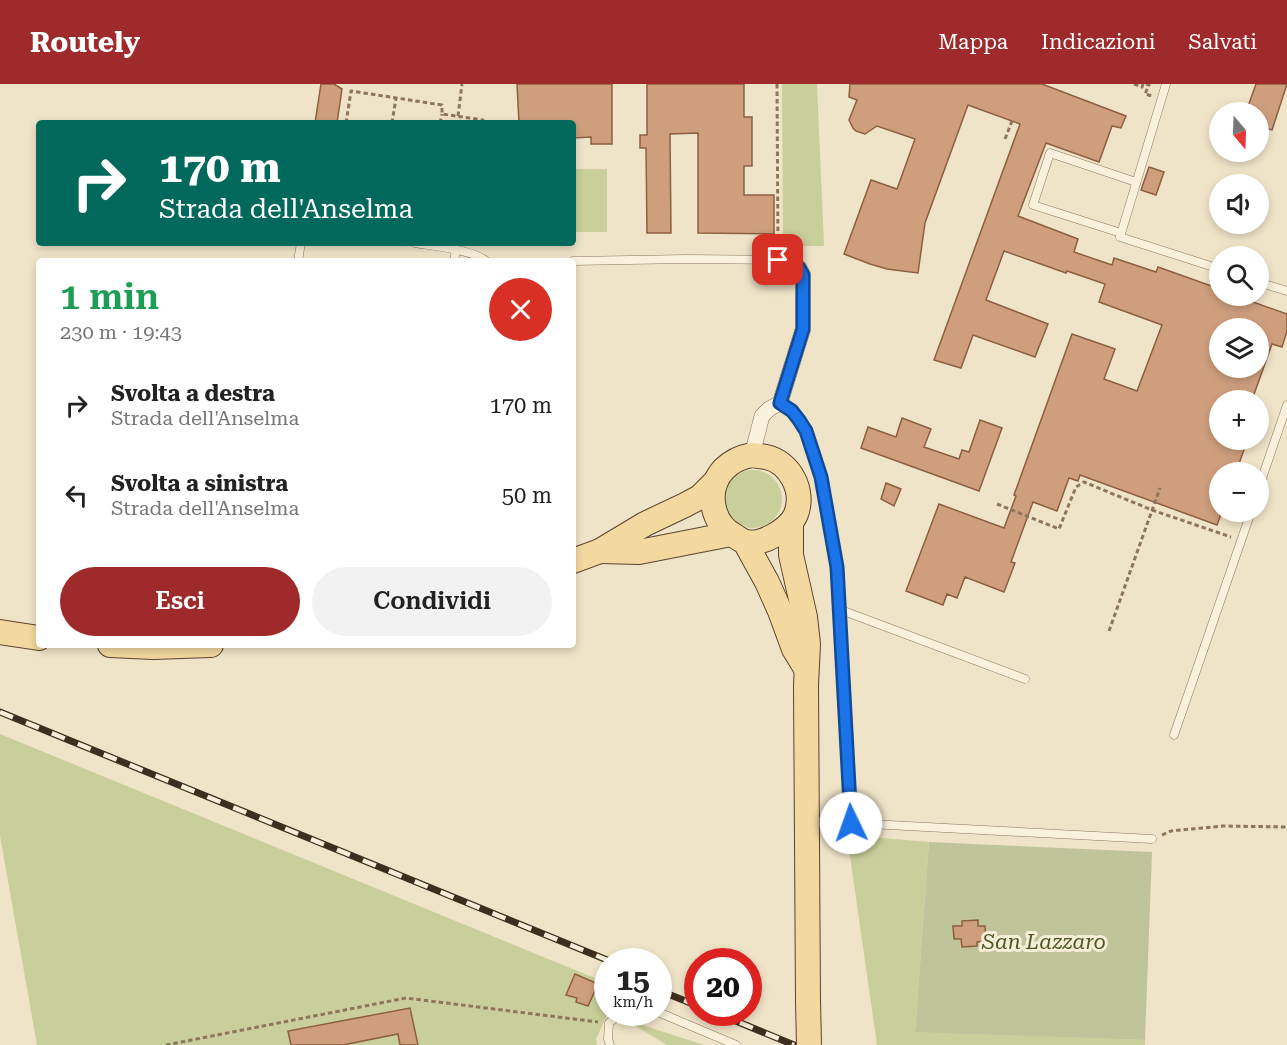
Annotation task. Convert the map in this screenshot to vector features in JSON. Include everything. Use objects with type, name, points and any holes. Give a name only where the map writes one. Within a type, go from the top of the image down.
[{"type":"main road","points":[[576,560],[600,552],[645,524],[686,506],[700,497],[725,468],[737,460],[752,455],[767,457],[780,463],[796,484],[799,501],[791,523],[791,555],[805,617],[808,644],[806,669],[809,1045]]},
{"type":"main road","points":[[716,481],[712,503],[719,522],[738,538],[767,582],[794,649],[806,669]]},
{"type":"main road","points":[[600,552],[639,552],[738,538],[762,541],[791,523]]},
{"type":"main road","points":[[0,632],[36,638]]},
{"type":"street","points":[[752,455],[762,416],[780,403],[803,329],[803,275],[799,268],[782,261]]},
{"type":"lane","points":[[1121,235],[1166,84]]},
{"type":"lane","points":[[1137,182],[1050,153],[1033,205],[1209,265]]},
{"type":"lane","points":[[433,246],[482,258]]},
{"type":"lane","points":[[455,258],[456,250]]},
{"type":"lane","points":[[576,261],[782,261]]},
{"type":"lane","points":[[1269,285],[1287,291]]},
{"type":"lane","points":[[780,403],[792,411],[806,431],[821,477],[837,567],[851,823],[1152,839]]},
{"type":"lane","points":[[1268,462],[1287,405]]},
{"type":"lane","points":[[1174,735],[1248,522]]},
{"type":"lane","points":[[841,610],[1025,680]]},
{"type":"lane","points":[[672,1018],[736,1045]]},
{"type":"lane","points":[[609,1026],[610,1045]]},
{"type":"path","points":[[458,116],[462,84]]},
{"type":"path","points":[[777,84],[782,261]]},
{"type":"path","points":[[1134,84],[1142,87],[1144,84],[1149,85],[1145,94],[1149,95]]},
{"type":"path","points":[[346,120],[351,92],[442,105],[441,120]]},
{"type":"path","points":[[392,120],[396,98]]},
{"type":"path","points":[[442,114],[483,120]]},
{"type":"path","points":[[1005,139],[1012,121]]},
{"type":"path","points":[[997,504],[1059,528],[1076,487],[1084,482],[1152,510],[1242,541]]},
{"type":"path","points":[[1109,631],[1160,488]]},
{"type":"path","points":[[1152,839],[1171,831],[1212,827],[1287,827]]},
{"type":"path","points":[[166,1045],[406,998],[594,1021]]},
{"type":"green space","points":[[782,84],[817,84],[824,246],[783,246]]},
{"type":"green space","points":[[576,169],[607,169],[607,232],[576,232]]},
{"type":"green space","points":[[753,470],[764,472],[777,483],[782,499],[780,510],[769,523],[753,528],[742,526],[729,515],[724,499],[726,488],[737,475]]},
{"type":"green space","points":[[0,734],[594,978],[594,1026],[602,1026],[596,1039],[597,1045],[37,1045],[0,836]]},
{"type":"green space","points":[[847,835],[929,842],[915,1031],[1145,1040],[1145,1045],[877,1045]]},
{"type":"green space","name":"San Lazzaro","points":[[929,842],[1152,852],[1145,1040],[915,1032]]},
{"type":"green space","points":[[636,1026],[646,1026],[704,1045],[667,1045]]},
{"type":"building","points":[[321,84],[334,84],[342,89],[337,120],[315,120]]},
{"type":"building","points":[[517,84],[612,84],[612,144],[591,144],[591,137],[576,138],[576,120],[519,120]]},
{"type":"building","points":[[647,84],[744,84],[744,117],[752,117],[752,166],[744,166],[744,195],[774,195],[774,234],[698,233],[698,133],[670,134],[671,233],[647,233],[646,148],[640,148],[640,135],[647,135]]},
{"type":"building","points":[[850,84],[1042,84],[1126,116],[1121,128],[1112,126],[1099,162],[1046,143],[1018,216],[1078,239],[1074,252],[1112,265],[1114,258],[1156,272],[1158,267],[1209,285],[1209,306],[1264,306],[1287,314],[1287,331],[1282,347],[1272,344],[1269,352],[1269,318],[1209,318],[1209,378],[1260,378],[1256,390],[1209,390],[1209,450],[1244,450],[1240,462],[1209,462],[1209,522],[1218,522],[1217,525],[1080,475],[1078,481],[1069,478],[1057,511],[1033,502],[1011,562],[1015,563],[1004,592],[965,577],[957,598],[947,594],[943,605],[906,591],[939,504],[1004,528],[1072,334],[1115,349],[1104,379],[1137,391],[1162,325],[1099,302],[1105,284],[1004,251],[986,300],[1048,324],[1035,357],[973,335],[961,368],[934,360],[1020,124],[968,105],[925,223],[918,273],[887,269],[844,254],[871,180],[897,189],[915,139],[877,126],[865,134],[856,131],[849,120],[857,100],[849,97]]},
{"type":"building","points":[[1256,84],[1287,84],[1272,130],[1269,129],[1269,102],[1250,102]]},
{"type":"building","points":[[1149,167],[1164,172],[1156,195],[1141,190]]},
{"type":"building","points":[[902,418],[931,429],[924,447],[959,459],[962,450],[969,452],[980,420],[1002,428],[979,491],[861,448],[868,427],[896,437]]},
{"type":"building","points":[[886,483],[901,489],[894,506],[881,499]]},
{"type":"building","points":[[978,920],[978,926],[985,926],[986,941],[977,942],[977,946],[962,947],[961,939],[954,939],[953,926],[962,926],[962,921]]},
{"type":"building","points":[[575,974],[594,982],[594,993],[588,1006],[576,1002],[577,998],[566,995]]},
{"type":"building","points":[[410,1008],[418,1045],[400,1045],[398,1034],[343,1045],[291,1045],[288,1031]]},
{"type":"railway","points":[[0,712],[594,955]]},
{"type":"railway","points":[[672,996],[684,1000]]},
{"type":"railway","points":[[748,1026],[794,1045]]},
{"type":"route","points":[[778,260],[799,268],[803,275],[803,329],[780,403],[792,411],[806,431],[821,477],[837,567],[851,823]]}]
